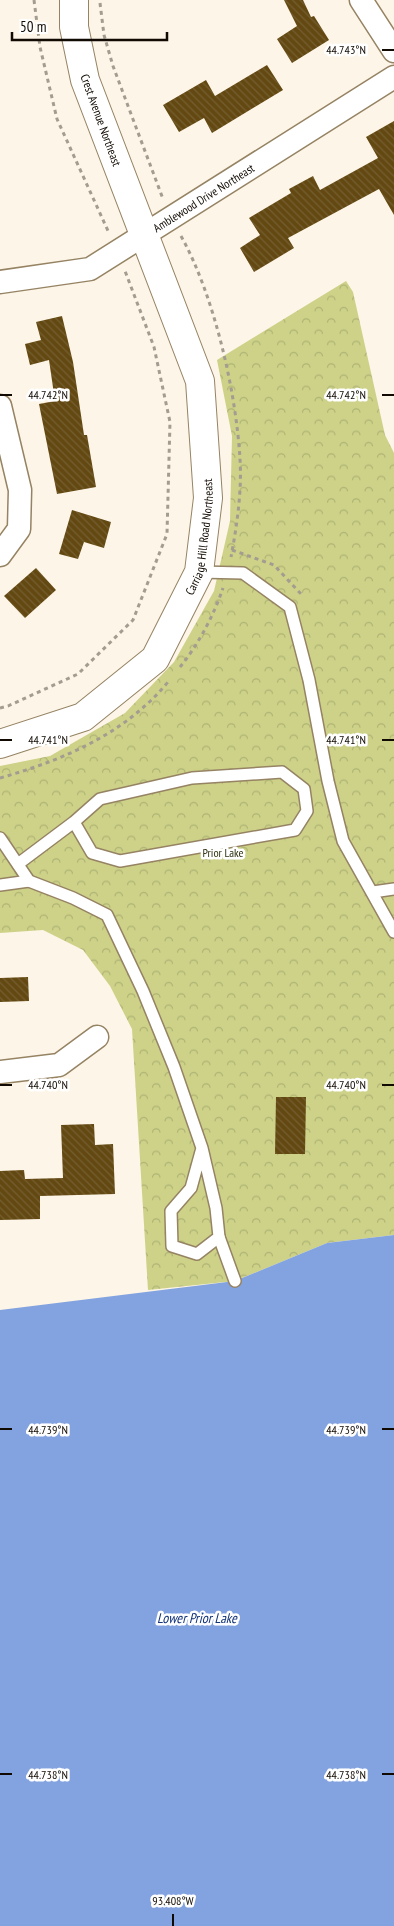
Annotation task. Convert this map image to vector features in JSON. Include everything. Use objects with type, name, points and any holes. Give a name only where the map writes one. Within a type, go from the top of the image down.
[{"type":"street","name":"Crest Avenue Northeast","points":[[74,0],[74,27],[85,80],[144,236]]},
{"type":"street","points":[[361,0],[394,51]]},
{"type":"street","name":"Amblewood Drive Northeast","points":[[0,282],[90,269],[394,77]]},
{"type":"street","name":"Carriage Hill Road Northeast","points":[[0,744],[83,718],[155,659],[200,572],[208,498],[200,381],[144,236]]},
{"type":"street","points":[[0,406],[20,490],[19,529],[0,555]]},
{"type":"street","points":[[0,1072],[59,1065],[97,1037]]},
{"type":"lane","points":[[200,572],[244,572],[290,607],[309,680],[328,781],[343,841],[394,932]]},
{"type":"lane","points":[[18,864],[74,822],[100,799],[192,778],[282,772],[304,788],[307,811],[295,830],[120,861],[92,853],[74,822]]},
{"type":"lane","points":[[0,838],[29,881]]},
{"type":"lane","points":[[0,885],[29,881],[73,898],[107,916],[147,1000],[174,1067],[202,1148],[216,1208],[219,1237],[235,1281]]},
{"type":"lane","points":[[373,892],[394,889]]},
{"type":"lane","points":[[202,1148],[191,1188],[171,1211],[172,1246],[196,1254],[219,1237]]},
{"type":"path","points":[[0,708],[78,674],[133,620],[168,534],[170,422],[154,347],[117,252],[57,119],[40,47],[34,0]]},
{"type":"path","points":[[100,0],[104,35],[113,66],[171,219],[188,249],[212,311],[231,389],[240,459],[238,509],[228,572],[218,605],[187,658],[176,672]]},
{"type":"path","points":[[0,778],[33,768],[90,745],[127,721],[159,693],[170,679]]},
{"type":"green space","name":"Prior Lake","points":[[346,281],[353,292],[385,435],[394,453],[394,1235],[327,1243],[235,1281],[148,1290],[132,1029],[110,986],[83,950],[43,930],[0,933],[0,766],[50,756],[125,713],[174,662],[214,591],[230,521],[232,436],[217,360]]},
{"type":"water","name":"Lower Prior Lake","points":[[394,1235],[394,1926],[0,1926],[0,1310],[235,1281],[327,1243]]},
{"type":"building","points":[[284,0],[303,0],[311,17],[314,16],[329,40],[292,63],[277,39],[297,26]]},
{"type":"building","points":[[267,65],[283,90],[212,133],[204,118],[179,132],[163,105],[206,80],[215,96]]},
{"type":"building","points":[[394,121],[394,215],[379,189],[288,238],[294,248],[254,272],[240,248],[260,235],[249,218],[291,193],[289,189],[313,176],[320,190],[378,158],[366,137]]},
{"type":"building","points":[[62,316],[73,362],[84,435],[87,435],[96,487],[57,494],[39,404],[55,401],[49,360],[30,365],[25,344],[41,340],[36,322]]},
{"type":"building","points":[[72,510],[111,522],[104,548],[84,542],[78,559],[59,554]]},
{"type":"building","points":[[36,568],[56,590],[25,618],[4,596]]},
{"type":"building","points":[[28,977],[29,1001],[0,1002],[0,978]]},
{"type":"building","points":[[276,1097],[306,1097],[305,1154],[275,1154]]},
{"type":"building","points":[[94,1124],[95,1145],[113,1144],[115,1194],[40,1196],[40,1219],[0,1220],[0,1171],[24,1170],[25,1179],[63,1178],[61,1125]]}]
